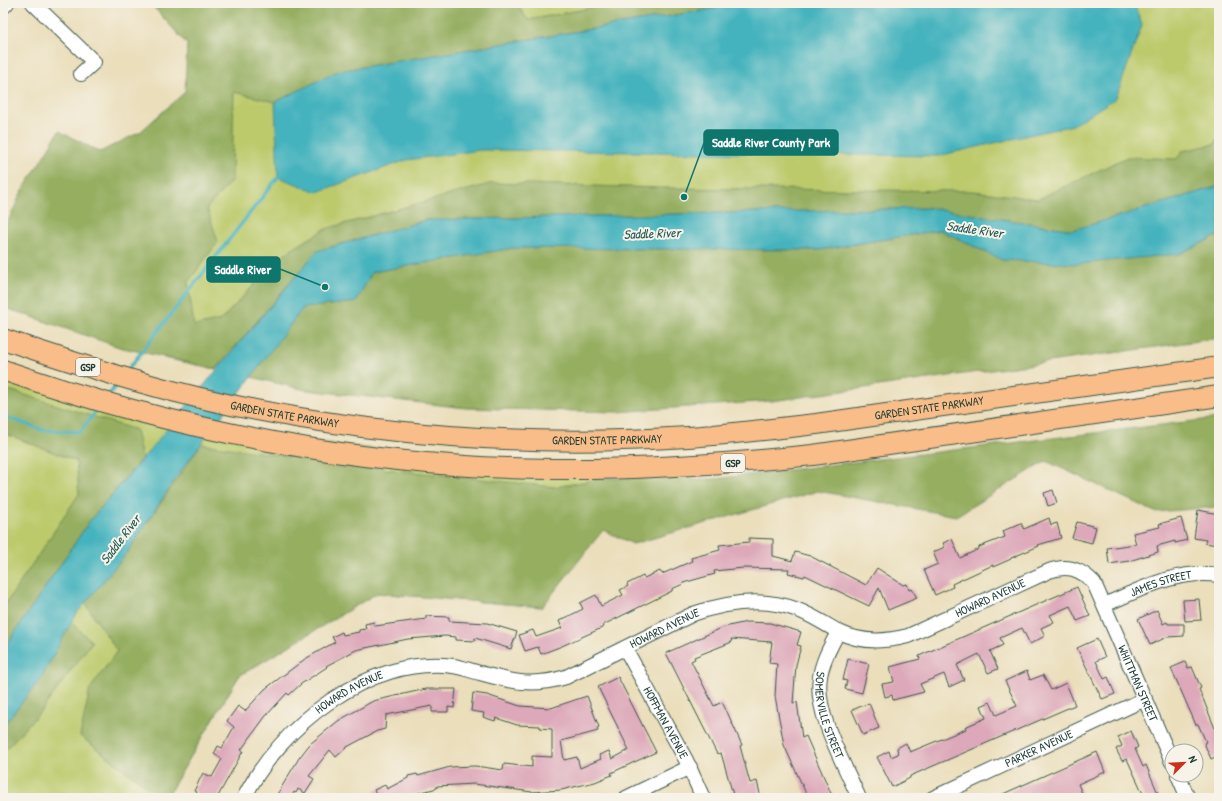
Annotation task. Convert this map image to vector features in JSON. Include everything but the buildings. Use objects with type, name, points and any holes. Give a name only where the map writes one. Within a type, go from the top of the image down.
[{"type":"highway","name":"GARDEN STATE PARKWAY","points":[[3,339],[117,376],[266,412],[421,433],[495,438],[566,440],[689,437],[816,424],[1219,367]]},
{"type":"highway","name":"GSP","points":[[3,370],[89,398],[152,415],[246,436],[352,454],[422,462],[551,470],[619,469],[740,462],[813,454],[1219,396]]},
{"type":"street","points":[[3,7],[7,3]]},
{"type":"street","points":[[33,3],[94,62],[82,74]]},
{"type":"street","name":"HOWARD AVENUE","points":[[244,798],[264,765],[283,741],[302,723],[338,697],[377,677],[420,665],[438,664],[455,666],[518,683],[534,684],[566,677],[693,614],[713,607],[733,603],[755,602],[775,604],[797,609],[815,617],[838,632],[862,640],[893,640],[908,636],[1056,568],[1067,567],[1077,569],[1086,574],[1094,583],[1104,605]]},
{"type":"street","name":"JAMES STREET","points":[[1104,605],[1173,577],[1192,574],[1219,575]]},
{"type":"street","name":"WHITTMAN STREET","points":[[1104,605],[1164,743]]},
{"type":"street","name":"SOMERVILLE STREET","points":[[838,632],[824,661],[820,676],[819,692],[826,721],[859,798]]},
{"type":"street","name":"HOFFMAN AVENUE","points":[[625,648],[690,767],[703,798]]},
{"type":"street","name":"PARKER AVENUE","points":[[933,798],[1145,699]]},
{"type":"street","points":[[626,798],[690,767]]},
{"type":"street","points":[[1181,783],[1188,798]]},
{"type":"green space","points":[[150,3],[516,3],[528,20],[615,3],[748,3],[338,71],[275,102],[234,92],[232,180],[207,208],[218,242],[188,282],[194,326],[221,320],[281,256],[325,229],[493,183],[662,188],[973,191],[1038,199],[1127,157],[1177,159],[1182,151],[1215,144],[1219,137],[1219,186],[1073,230],[930,208],[426,220],[317,251],[216,369],[119,347],[3,307],[3,221],[7,224],[20,195],[59,131],[100,152],[140,132],[185,92],[187,44]]},
{"type":"green space","points":[[418,3],[1219,3],[1219,186],[930,208],[426,220],[317,251],[216,369],[164,358],[202,73]]},
{"type":"green space","points":[[940,230],[1002,260],[1179,254],[1219,235],[1219,338],[772,401],[617,412],[466,408],[306,390],[251,377],[303,308],[356,302],[372,272],[513,248],[819,250]]},
{"type":"green space","points":[[3,373],[116,416],[605,478],[542,607],[377,593],[239,676],[166,798],[3,798]]},
{"type":"green space","points":[[3,388],[136,430],[142,458],[89,522],[3,650],[3,608],[79,494],[76,461],[3,433]]},
{"type":"green space","points":[[1219,418],[1219,507],[1155,512],[1046,461],[956,516],[818,491],[633,544],[603,530],[542,607],[377,593],[239,676],[166,798],[162,798],[80,736],[90,689],[117,651],[85,603],[126,554],[201,444],[366,467],[555,487],[605,478],[714,479]]},
{"type":"green space","points":[[71,622],[92,642],[41,711],[3,752],[3,726],[40,680]]},
{"type":"water","points":[[748,3],[1134,3],[1142,25],[1116,98],[1073,125],[938,156],[481,150],[407,160],[317,192],[278,177],[275,102],[338,71]]},
{"type":"water","name":"Saddle River","points":[[1219,186],[1219,235],[1179,254],[1077,264],[1002,260],[940,230],[819,250],[513,248],[372,272],[356,302],[303,308],[180,472],[126,554],[76,614],[40,680],[3,726],[3,650],[89,522],[317,251],[427,220],[930,208],[1073,230]]},
{"type":"waterway","points":[[126,372],[278,177]]},
{"type":"waterway","points":[[108,396],[119,382]]},
{"type":"waterway","points":[[3,416],[43,430],[80,432],[99,407]]},
{"type":"place","name":"Saddle River County Park","points":[[684,197]]},
{"type":"place","name":"Saddle River","points":[[325,287]]}]
